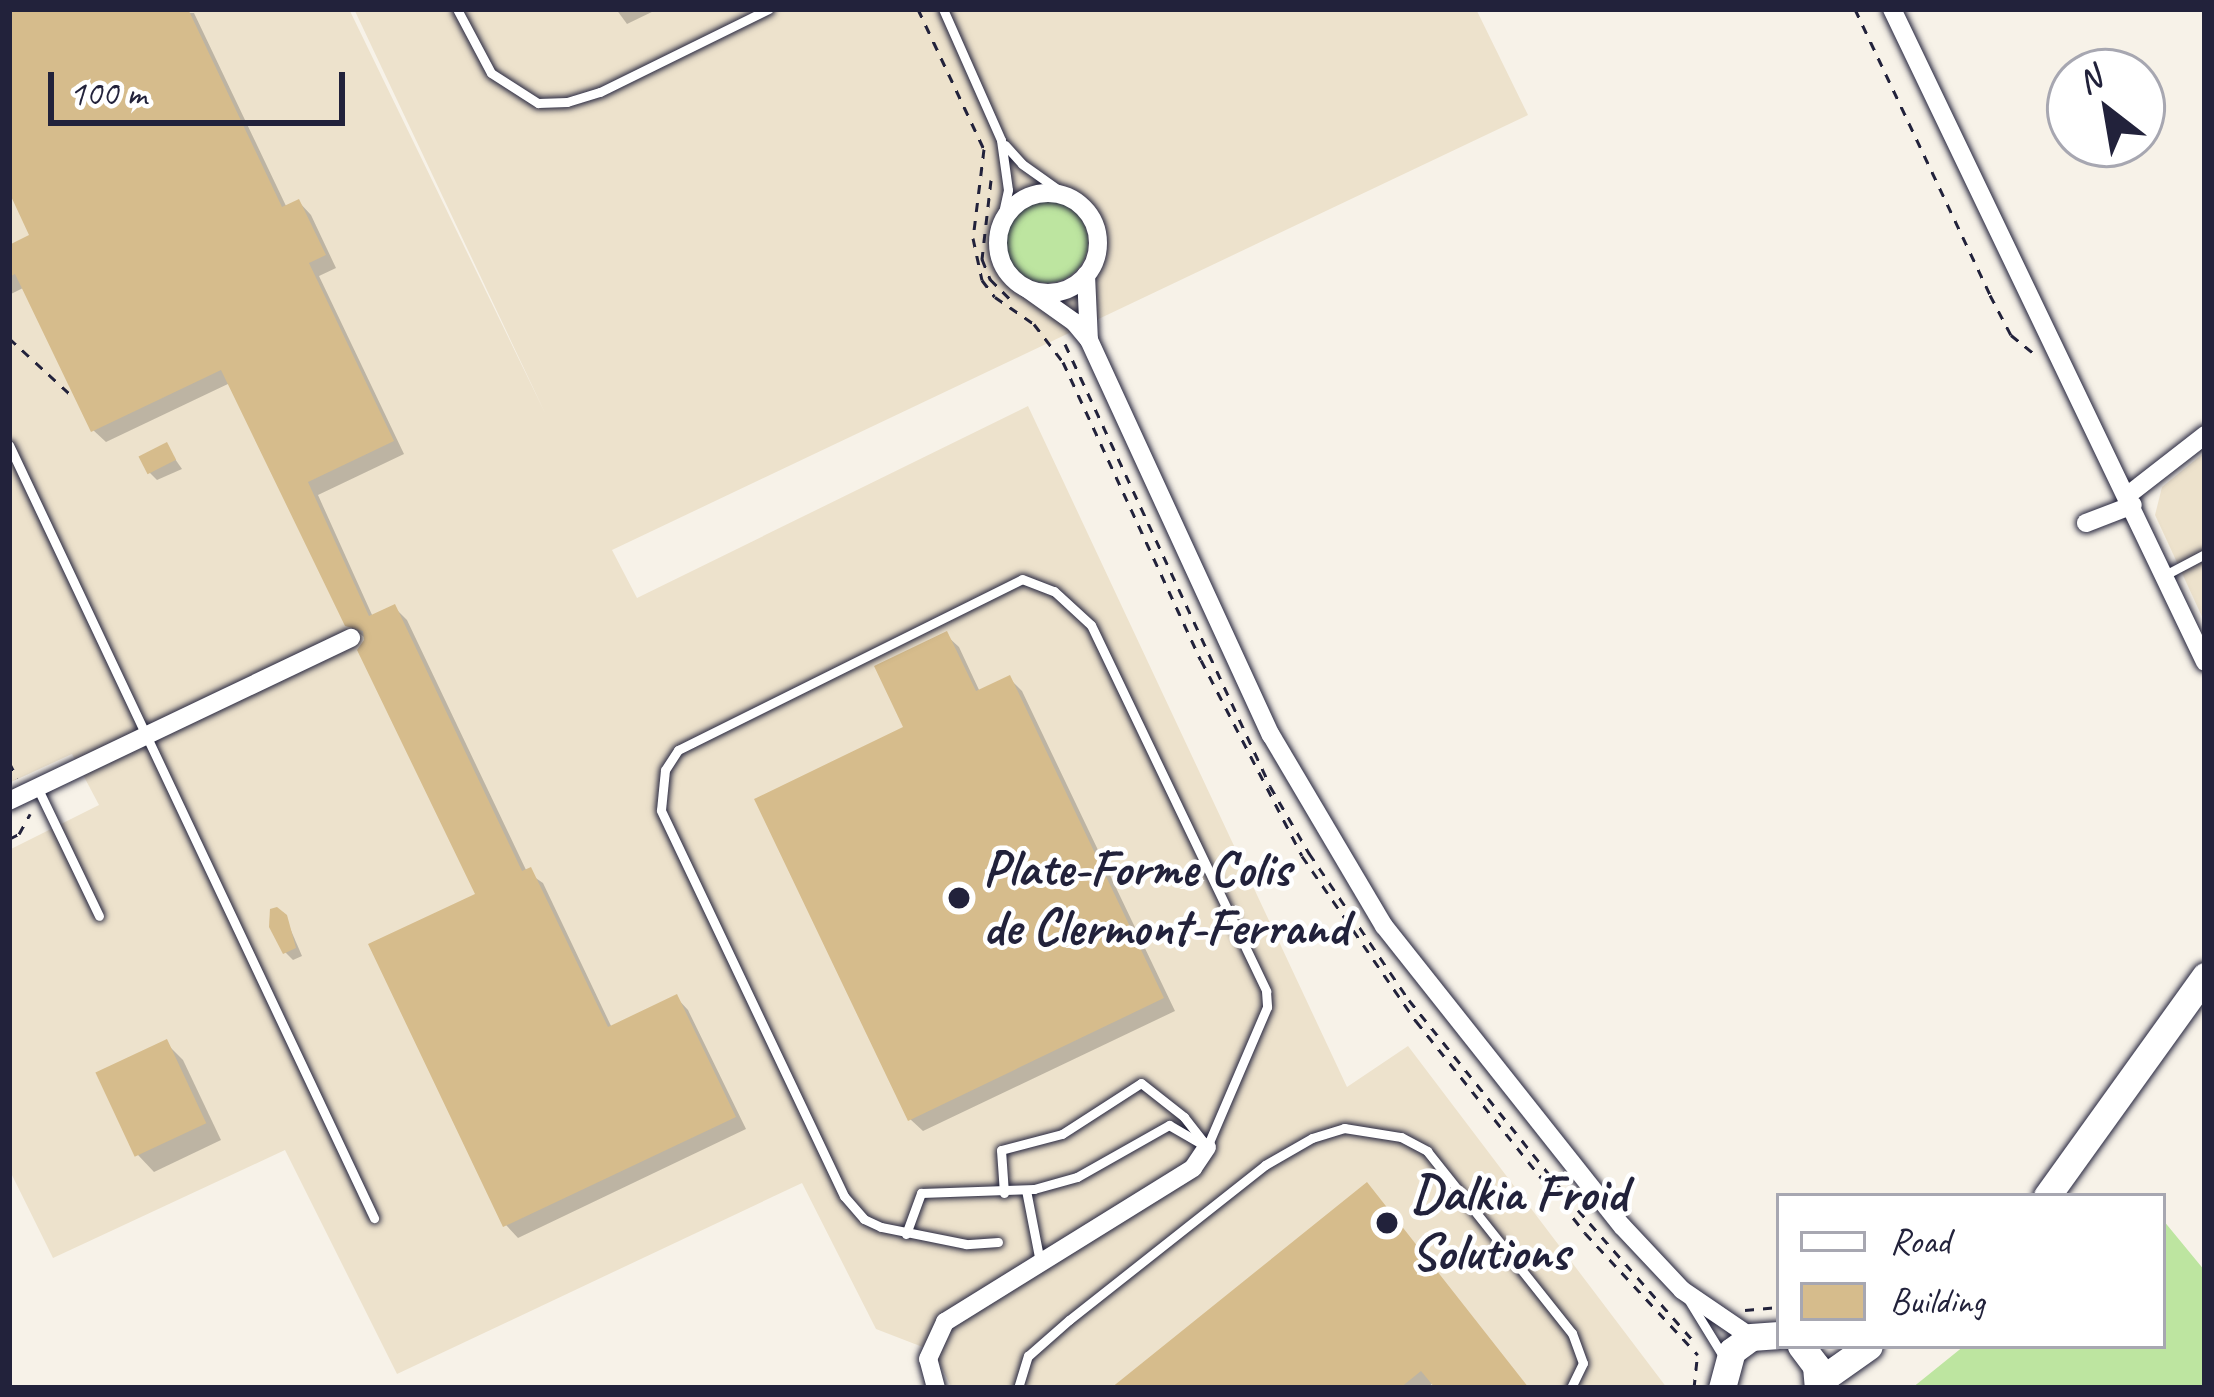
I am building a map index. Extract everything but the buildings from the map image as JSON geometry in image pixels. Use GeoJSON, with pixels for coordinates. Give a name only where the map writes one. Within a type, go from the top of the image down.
{"type":"FeatureCollection","features":[{"type":"Feature","properties":{"kind":"main road"},"geometry":{"type":"LineString","coordinates":[[2049,1193],[2205,976]]}},
{"type":"Feature","properties":{"kind":"main road"},"geometry":{"type":"LineString","coordinates":[[2171,1023],[2205,1000]]}},
{"type":"Feature","properties":{"kind":"main road"},"geometry":{"type":"LineString","coordinates":[[1724,1375],[1765,1336]]}},
{"type":"Feature","properties":{"kind":"main road"},"geometry":{"type":"LineString","coordinates":[[1804,1349],[1816,1366],[1818,1385]]}},
{"type":"Feature","properties":{"kind":"main road"},"geometry":{"type":"LineString","coordinates":[[1818,1385],[1865,1349]]}},
{"type":"Feature","properties":{"kind":"street"},"geometry":{"type":"LineString","coordinates":[[1892,9],[2205,662]]}},
{"type":"Feature","properties":{"kind":"street"},"geometry":{"type":"LineString","coordinates":[[1026,288],[1058,292],[1085,275],[1094,261],[1096,231],[1070,198],[1055,194],[1027,198],[1014,206],[999,231],[1002,265],[1026,288],[1074,322],[1089,340],[1271,734],[1333,846],[1384,926],[1496,1070],[1682,1290],[1765,1336]]}},
{"type":"Feature","properties":{"kind":"street"},"geometry":{"type":"LineString","coordinates":[[1085,275],[1089,340]]}},
{"type":"Feature","properties":{"kind":"street"},"geometry":{"type":"LineString","coordinates":[[2086,523],[2130,500],[2205,435]]}},
{"type":"Feature","properties":{"kind":"street"},"geometry":{"type":"LineString","coordinates":[[23,794],[351,638]]}},
{"type":"Feature","properties":{"kind":"street"},"geometry":{"type":"LineString","coordinates":[[936,1388],[928,1359],[945,1322],[1193,1168],[1208,1147]]}},
{"type":"Feature","properties":{"kind":"lane"},"geometry":{"type":"LineString","coordinates":[[457,9],[491,73],[538,103],[567,102],[601,92],[769,9]]}},
{"type":"Feature","properties":{"kind":"lane"},"geometry":{"type":"LineString","coordinates":[[944,9],[1001,140],[1008,190],[999,231]]}},
{"type":"Feature","properties":{"kind":"lane"},"geometry":{"type":"LineString","coordinates":[[1001,140],[1022,164],[1070,198]]}},
{"type":"Feature","properties":{"kind":"lane"},"geometry":{"type":"LineString","coordinates":[[9,445],[374,1218]]}},
{"type":"Feature","properties":{"kind":"lane"},"geometry":{"type":"LineString","coordinates":[[2165,575],[2205,554]]}},
{"type":"Feature","properties":{"kind":"lane"},"geometry":{"type":"LineString","coordinates":[[998,1242],[966,1244],[906,1234],[864,1220],[844,1196],[662,810],[665,770],[678,750],[708,731],[1022,579],[1054,591],[1091,625],[1266,991],[1267,1007],[1208,1147]]}},
{"type":"Feature","properties":{"kind":"lane"},"geometry":{"type":"LineString","coordinates":[[23,794],[99,916]]}},
{"type":"Feature","properties":{"kind":"lane"},"geometry":{"type":"LineString","coordinates":[[1004,1192],[1000,1150],[1062,1134],[1142,1084],[1184,1117],[1208,1147]]}},
{"type":"Feature","properties":{"kind":"lane"},"geometry":{"type":"LineString","coordinates":[[906,1234],[921,1192],[1026,1190],[1077,1177],[1169,1125],[1208,1147]]}},
{"type":"Feature","properties":{"kind":"lane"},"geometry":{"type":"LineString","coordinates":[[1018,1388],[1028,1356],[1105,1292],[1265,1165],[1312,1138],[1344,1128],[1401,1137],[1426,1151],[1572,1333],[1583,1363],[1571,1388]]}},
{"type":"Feature","properties":{"kind":"lane"},"geometry":{"type":"LineString","coordinates":[[1026,1190],[1040,1262]]}},
{"type":"Feature","properties":{"kind":"lane"},"geometry":{"type":"LineString","coordinates":[[1682,1290],[1724,1375]]}},
{"type":"Feature","properties":{"kind":"path"},"geometry":{"type":"LineString","coordinates":[[1855,9],[2011,335],[2030,352],[2063,366]]}},
{"type":"Feature","properties":{"kind":"path"},"geometry":{"type":"LineString","coordinates":[[9,338],[71,395]]}},
{"type":"Feature","properties":{"kind":"path"},"geometry":{"type":"LineString","coordinates":[[9,839],[29,820],[23,794]]}},
{"type":"Feature","properties":{"kind":"shaded area"},"geometry":{"type":"Polygon","coordinates":[[[9,9],[349,9],[546,415],[354,9],[1476,9],[1528,115],[612,550],[637,598],[1028,406],[1347,1087],[1408,1046],[1667,1388],[952,1388],[933,1351],[876,1329],[802,1183],[397,1374],[285,1150],[53,1258],[9,1169],[9,850],[99,805],[72,754],[9,783],[9,9]]]}},
{"type":"Feature","properties":{"kind":"shaded area"},"geometry":{"type":"Polygon","coordinates":[[[2205,452],[2205,623],[2155,515],[2162,487],[2205,452]]]}},
{"type":"Feature","properties":{"kind":"green space"},"geometry":{"type":"Polygon","coordinates":[[[1047,201],[1076,213],[1088,242],[1076,271],[1047,283],[1018,271],[1006,242],[1018,213],[1047,201]]]}},
{"type":"Feature","properties":{"kind":"green space"},"geometry":{"type":"Polygon","coordinates":[[[2166,1224],[2205,1271],[2205,1388],[1912,1388],[1960,1349],[2166,1349],[2166,1224]]]}},
{"type":"Feature","properties":{"kind":"place","name":"Plate-Forme Colis de Clermont-Ferrand"},"geometry":{"type":"Point","coordinates":[959,898]}},
{"type":"Feature","properties":{"kind":"place","name":"Dalkia Froid Solutions"},"geometry":{"type":"Point","coordinates":[1387,1223]}}]}
